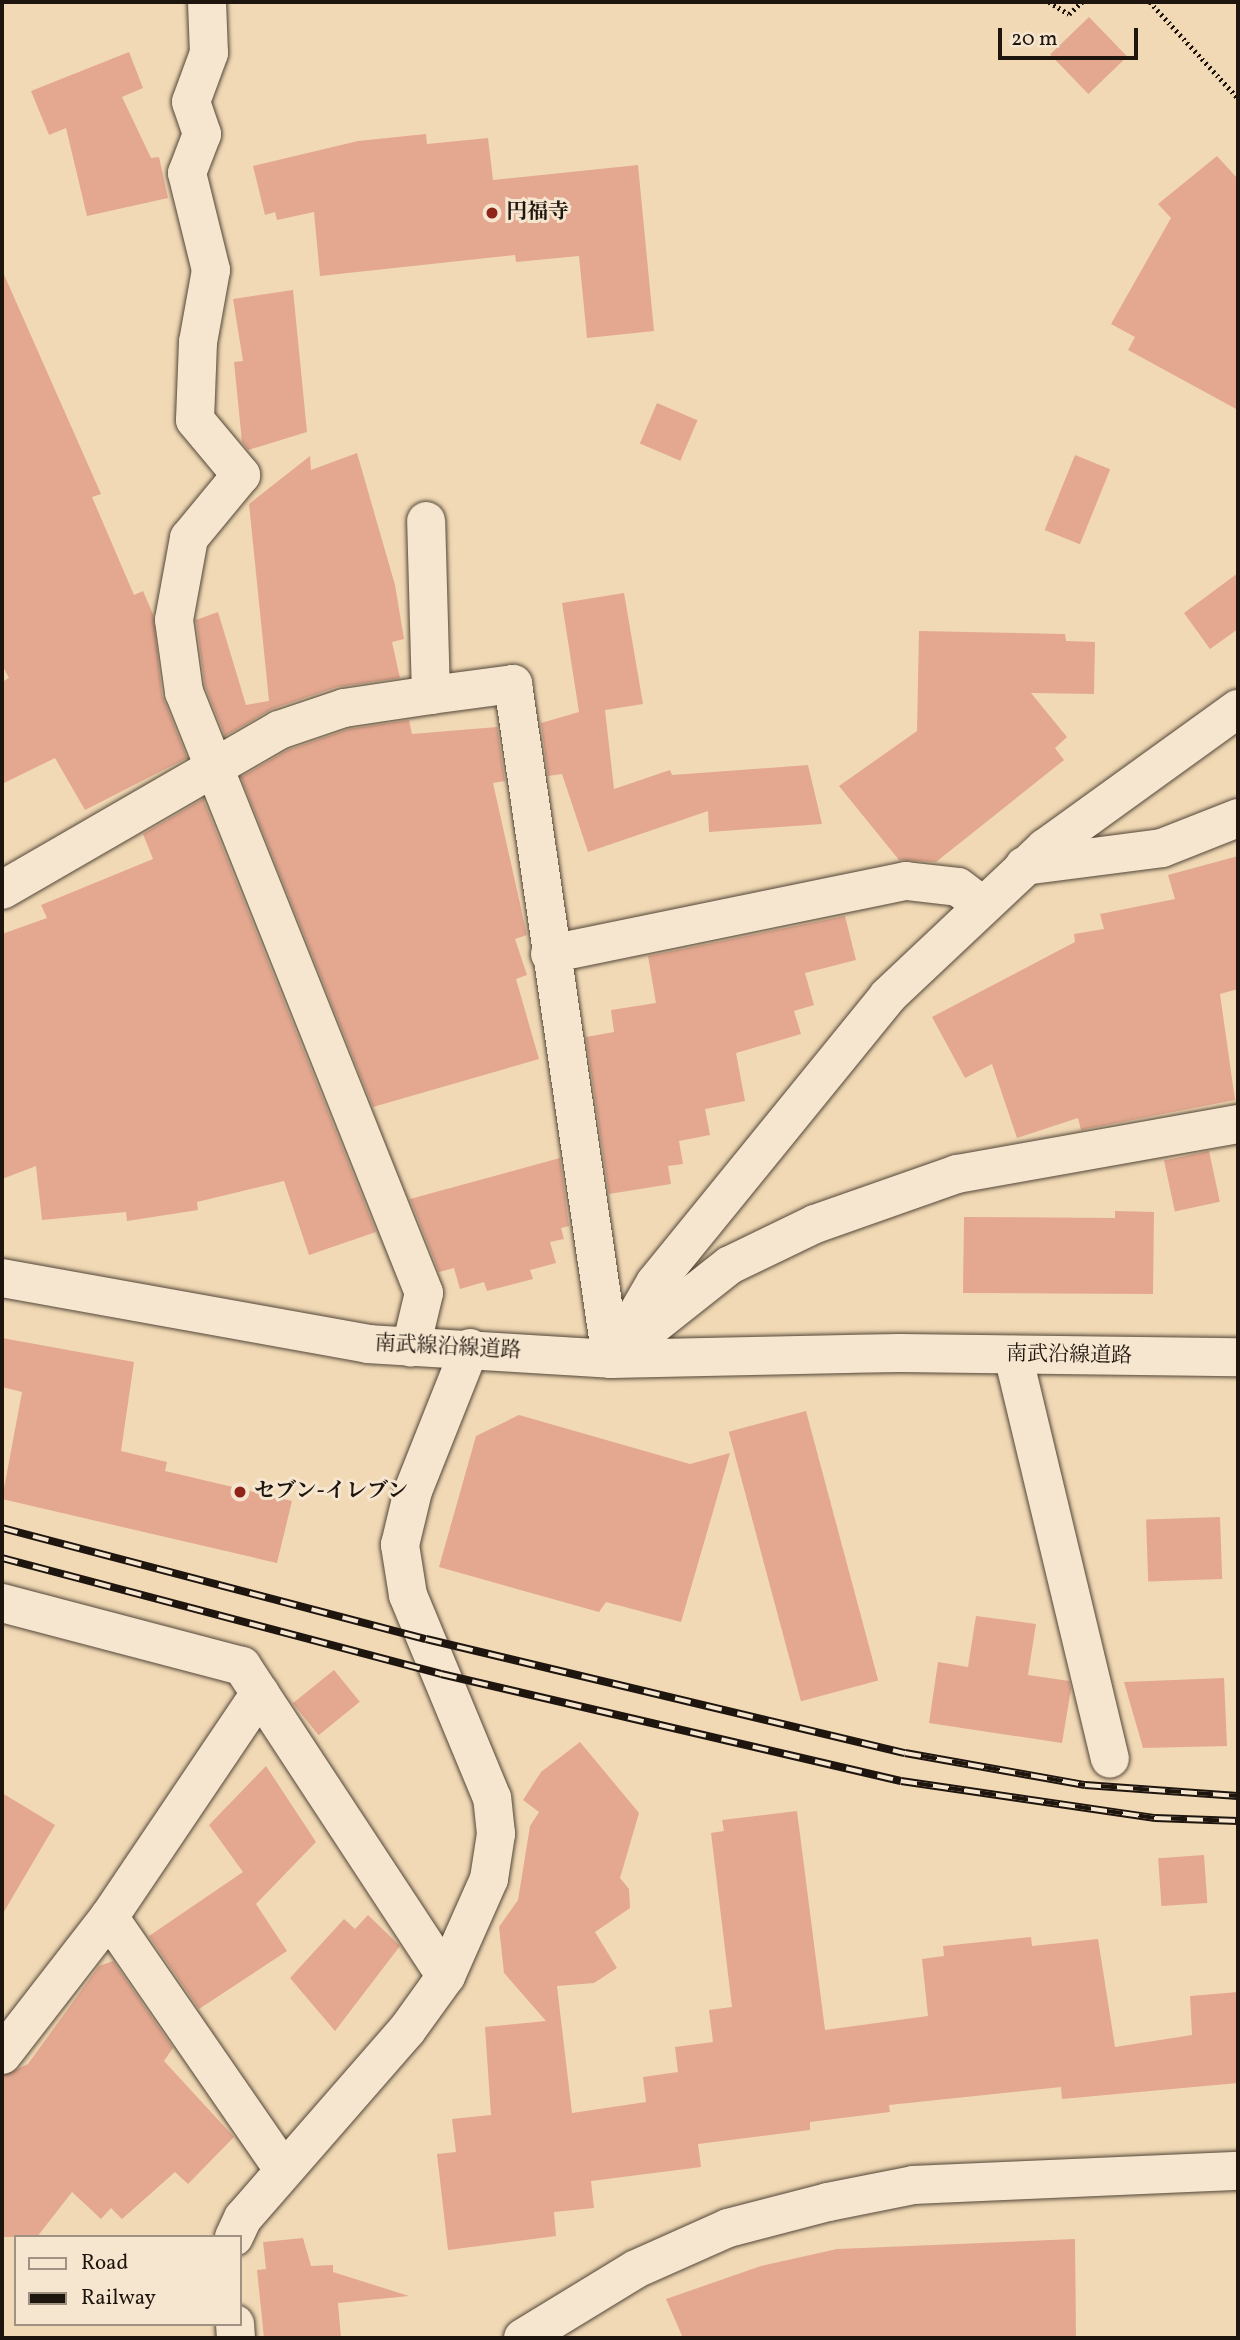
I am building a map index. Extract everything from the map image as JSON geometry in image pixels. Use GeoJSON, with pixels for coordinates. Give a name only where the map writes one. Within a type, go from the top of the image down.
{"type":"FeatureCollection","features":[{"type":"Feature","properties":{"kind":"street"},"geometry":{"type":"LineString","coordinates":[[207,2],[209,54],[191,102],[202,134],[187,173],[211,270],[198,342],[195,420],[241,475],[189,538],[174,620],[184,692],[211,766],[424,1293],[411,1347]]}},
{"type":"Feature","properties":{"kind":"street"},"geometry":{"type":"LineString","coordinates":[[426,521],[431,695]]}},
{"type":"Feature","properties":{"kind":"street"},"geometry":{"type":"LineString","coordinates":[[2,890],[211,766],[279,730],[344,708],[513,684],[550,954],[611,1359]]}},
{"type":"Feature","properties":{"kind":"street"},"geometry":{"type":"LineString","coordinates":[[611,1359],[655,1283],[888,996],[979,903],[1022,867],[1238,709]]}},
{"type":"Feature","properties":{"kind":"street"},"geometry":{"type":"LineString","coordinates":[[1022,867],[1163,848],[1238,818]]}},
{"type":"Feature","properties":{"kind":"street"},"geometry":{"type":"LineString","coordinates":[[550,954],[906,881],[958,887],[979,903]]}},
{"type":"Feature","properties":{"kind":"street"},"geometry":{"type":"LineString","coordinates":[[611,1359],[730,1265],[815,1224],[957,1174],[1238,1124]]}},
{"type":"Feature","properties":{"kind":"street","name":"南武線沿線道路"},"geometry":{"type":"LineString","coordinates":[[2,1278],[411,1347],[470,1348],[611,1359],[900,1353]]}},
{"type":"Feature","properties":{"kind":"street"},"geometry":{"type":"LineString","coordinates":[[236,2235],[284,2171],[408,2030],[446,1976],[489,1879],[496,1834],[492,1798],[408,1595],[400,1545],[413,1491],[470,1348]]}},
{"type":"Feature","properties":{"kind":"street","name":"南武沿線道路"},"geometry":{"type":"LineString","coordinates":[[900,1353],[1238,1357]]}},
{"type":"Feature","properties":{"kind":"street"},"geometry":{"type":"LineString","coordinates":[[1013,1355],[1110,1759]]}},
{"type":"Feature","properties":{"kind":"street"},"geometry":{"type":"LineString","coordinates":[[2,1603],[242,1665],[446,1976]]}},
{"type":"Feature","properties":{"kind":"street"},"geometry":{"type":"LineString","coordinates":[[2,2055],[109,1917],[260,1693]]}},
{"type":"Feature","properties":{"kind":"street"},"geometry":{"type":"LineString","coordinates":[[109,1917],[284,2171]]}},
{"type":"Feature","properties":{"kind":"street"},"geometry":{"type":"LineString","coordinates":[[523,2338],[636,2269],[728,2228],[828,2202],[914,2185],[1238,2171]]}},
{"type":"Feature","properties":{"kind":"path"},"geometry":{"type":"LineString","coordinates":[[1049,2],[1069,14],[1082,2]]}},
{"type":"Feature","properties":{"kind":"path"},"geometry":{"type":"LineString","coordinates":[[1150,2],[1238,98]]}},
{"type":"Feature","properties":{"kind":"building"},"geometry":{"type":"Polygon","coordinates":[[[1089,17],[1127,57],[1088,94],[1050,55],[1089,17]]]}},
{"type":"Feature","properties":{"kind":"building"},"geometry":{"type":"Polygon","coordinates":[[[129,52],[143,88],[122,97],[151,158],[159,157],[168,198],[87,216],[66,128],[49,135],[31,91],[129,52]]]}},
{"type":"Feature","properties":{"kind":"building","name":"円福寺"},"geometry":{"type":"Polygon","coordinates":[[[426,134],[427,144],[488,138],[493,180],[638,165],[654,331],[587,338],[579,256],[516,262],[515,255],[320,276],[314,212],[277,220],[275,212],[265,215],[253,166],[358,141],[426,134]]]}},
{"type":"Feature","properties":{"kind":"building"},"geometry":{"type":"Polygon","coordinates":[[[1217,156],[1238,179],[1238,410],[1128,350],[1135,337],[1111,324],[1171,218],[1158,204],[1217,156]]]}},
{"type":"Feature","properties":{"kind":"building"},"geometry":{"type":"Polygon","coordinates":[[[2,270],[101,494],[92,497],[134,595],[143,591],[153,614],[162,695],[187,758],[85,810],[55,758],[2,784],[2,682],[9,678],[2,665],[2,270]]]}},
{"type":"Feature","properties":{"kind":"building"},"geometry":{"type":"Polygon","coordinates":[[[293,290],[307,432],[248,450],[242,442],[234,362],[243,361],[233,299],[293,290]]]}},
{"type":"Feature","properties":{"kind":"building"},"geometry":{"type":"Polygon","coordinates":[[[657,403],[698,420],[680,461],[640,444],[657,403]]]}},
{"type":"Feature","properties":{"kind":"building"},"geometry":{"type":"Polygon","coordinates":[[[357,453],[395,585],[404,639],[392,642],[400,678],[337,687],[272,709],[225,736],[205,686],[196,620],[218,612],[246,705],[269,701],[249,504],[310,456],[311,470],[357,453]]]}},
{"type":"Feature","properties":{"kind":"building"},"geometry":{"type":"Polygon","coordinates":[[[1075,455],[1110,469],[1080,544],[1045,530],[1075,455]]]}},
{"type":"Feature","properties":{"kind":"building"},"geometry":{"type":"Polygon","coordinates":[[[1238,573],[1238,629],[1210,649],[1184,613],[1238,573]]]}},
{"type":"Feature","properties":{"kind":"building"},"geometry":{"type":"Polygon","coordinates":[[[624,593],[643,704],[605,710],[614,789],[670,770],[672,775],[808,765],[822,824],[709,832],[708,811],[588,852],[562,774],[548,776],[541,723],[579,712],[562,603],[624,593]]]}},
{"type":"Feature","properties":{"kind":"building"},"geometry":{"type":"Polygon","coordinates":[[[919,631],[1065,634],[1066,641],[1095,642],[1094,694],[1031,693],[1067,737],[1055,748],[1064,760],[936,862],[899,860],[839,786],[917,731],[919,631]]]}},
{"type":"Feature","properties":{"kind":"building"},"geometry":{"type":"Polygon","coordinates":[[[409,720],[412,734],[497,727],[505,781],[493,783],[527,935],[515,939],[527,975],[516,979],[539,1059],[373,1107],[241,777],[288,750],[349,729],[409,720]]]}},
{"type":"Feature","properties":{"kind":"building"},"geometry":{"type":"Polygon","coordinates":[[[203,799],[376,1232],[309,1255],[284,1181],[197,1202],[198,1210],[127,1221],[126,1212],[42,1220],[36,1166],[2,1179],[2,934],[47,918],[41,905],[153,859],[143,834],[203,799]]]}},
{"type":"Feature","properties":{"kind":"building"},"geometry":{"type":"Polygon","coordinates":[[[1238,856],[1238,989],[1220,994],[1235,1100],[1081,1130],[1078,1118],[1017,1138],[992,1064],[965,1078],[932,1017],[1075,942],[1074,934],[1104,929],[1100,914],[1175,899],[1168,875],[1238,856]]]}},
{"type":"Feature","properties":{"kind":"building"},"geometry":{"type":"Polygon","coordinates":[[[845,916],[856,960],[805,973],[814,1005],[794,1011],[801,1034],[736,1053],[745,1101],[705,1109],[710,1135],[679,1141],[683,1164],[668,1166],[671,1184],[609,1194],[586,1037],[614,1032],[611,1010],[656,1003],[648,956],[845,916]]]}},
{"type":"Feature","properties":{"kind":"building"},"geometry":{"type":"Polygon","coordinates":[[[1209,1151],[1220,1202],[1175,1211],[1164,1161],[1209,1151]]]}},
{"type":"Feature","properties":{"kind":"building"},"geometry":{"type":"Polygon","coordinates":[[[560,1158],[569,1226],[561,1228],[564,1239],[550,1242],[556,1263],[530,1270],[533,1279],[487,1291],[484,1282],[460,1289],[454,1268],[439,1272],[410,1199],[560,1158]]]}},
{"type":"Feature","properties":{"kind":"building"},"geometry":{"type":"Polygon","coordinates":[[[1115,1211],[1154,1212],[1153,1294],[963,1293],[964,1217],[1115,1218],[1115,1211]]]}},
{"type":"Feature","properties":{"kind":"building"},"geometry":{"type":"Polygon","coordinates":[[[2,1338],[134,1362],[121,1451],[167,1462],[165,1471],[292,1501],[277,1563],[2,1499],[22,1392],[2,1387],[2,1338]]]}},
{"type":"Feature","properties":{"kind":"building"},"geometry":{"type":"Polygon","coordinates":[[[806,1411],[878,1680],[801,1701],[729,1432],[806,1411]]]}},
{"type":"Feature","properties":{"kind":"building"},"geometry":{"type":"Polygon","coordinates":[[[519,1415],[690,1464],[730,1453],[681,1622],[606,1602],[599,1612],[439,1567],[476,1436],[519,1415]]]}},
{"type":"Feature","properties":{"kind":"building"},"geometry":{"type":"Polygon","coordinates":[[[1220,1517],[1222,1579],[1148,1582],[1146,1520],[1220,1517]]]}},
{"type":"Feature","properties":{"kind":"building"},"geometry":{"type":"Polygon","coordinates":[[[976,1616],[1036,1624],[1028,1675],[1069,1681],[1071,1689],[1062,1743],[929,1723],[938,1662],[968,1667],[976,1616]]]}},
{"type":"Feature","properties":{"kind":"building"},"geometry":{"type":"Polygon","coordinates":[[[334,1670],[360,1702],[319,1735],[293,1703],[334,1670]]]}},
{"type":"Feature","properties":{"kind":"building"},"geometry":{"type":"Polygon","coordinates":[[[1224,1678],[1227,1746],[1143,1748],[1124,1682],[1224,1678]]]}},
{"type":"Feature","properties":{"kind":"building"},"geometry":{"type":"Polygon","coordinates":[[[580,1742],[639,1813],[620,1878],[629,1889],[630,1908],[595,1932],[617,1968],[594,1983],[557,1986],[572,2113],[646,2102],[643,2077],[678,2072],[675,2047],[713,2042],[709,2010],[732,2007],[711,1833],[724,1831],[722,1820],[797,1811],[825,2030],[928,2016],[922,1959],[944,1956],[943,1946],[1031,1937],[1032,1946],[1098,1939],[1115,2047],[1192,2035],[1190,1996],[1238,1992],[1238,2083],[1062,2099],[1061,2087],[889,2105],[890,2112],[810,2122],[810,2130],[698,2144],[701,2167],[591,2181],[594,2208],[554,2212],[556,2236],[448,2250],[437,2154],[456,2152],[452,2119],[491,2115],[485,2027],[546,2021],[504,1973],[499,1927],[518,1900],[530,1826],[539,1812],[523,1800],[541,1772],[580,1742]]]}},
{"type":"Feature","properties":{"kind":"building"},"geometry":{"type":"Polygon","coordinates":[[[266,1766],[316,1842],[256,1904],[287,1951],[199,2009],[149,1936],[243,1872],[209,1825],[266,1766]]]}},
{"type":"Feature","properties":{"kind":"building"},"geometry":{"type":"Polygon","coordinates":[[[2,1793],[55,1825],[2,1915],[2,1793]]]}},
{"type":"Feature","properties":{"kind":"building"},"geometry":{"type":"Polygon","coordinates":[[[1204,1855],[1207,1903],[1161,1906],[1158,1858],[1204,1855]]]}},
{"type":"Feature","properties":{"kind":"building"},"geometry":{"type":"Polygon","coordinates":[[[368,1915],[400,1946],[335,2031],[290,1978],[344,1919],[355,1929],[368,1915]]]}},
{"type":"Feature","properties":{"kind":"building"},"geometry":{"type":"Polygon","coordinates":[[[113,1961],[173,2048],[164,2061],[234,2137],[188,2184],[175,2172],[122,2219],[111,2208],[101,2219],[72,2192],[39,2235],[2,2237],[2,2076],[28,2064],[99,1966],[113,1961]]]}},
{"type":"Feature","properties":{"kind":"building"},"geometry":{"type":"Polygon","coordinates":[[[303,2238],[311,2266],[333,2265],[333,2272],[409,2296],[338,2303],[341,2338],[264,2338],[257,2270],[266,2269],[263,2242],[303,2238]]]}},
{"type":"Feature","properties":{"kind":"building"},"geometry":{"type":"Polygon","coordinates":[[[1075,2239],[1076,2338],[683,2338],[666,2299],[761,2266],[837,2249],[1075,2239]]]}},
{"type":"Feature","properties":{"kind":"railway"},"geometry":{"type":"LineString","coordinates":[[2,1528],[426,1639],[905,1753],[1085,1785],[1238,1796]]}},
{"type":"Feature","properties":{"kind":"railway"},"geometry":{"type":"LineString","coordinates":[[2,1558],[441,1674],[901,1781],[1155,1818],[1238,1821]]}},
{"type":"Feature","properties":{"kind":"place","name":"円福寺"},"geometry":{"type":"Point","coordinates":[492,213]}},
{"type":"Feature","properties":{"kind":"place","name":"セブン-イレブン"},"geometry":{"type":"Point","coordinates":[240,1492]}}]}
